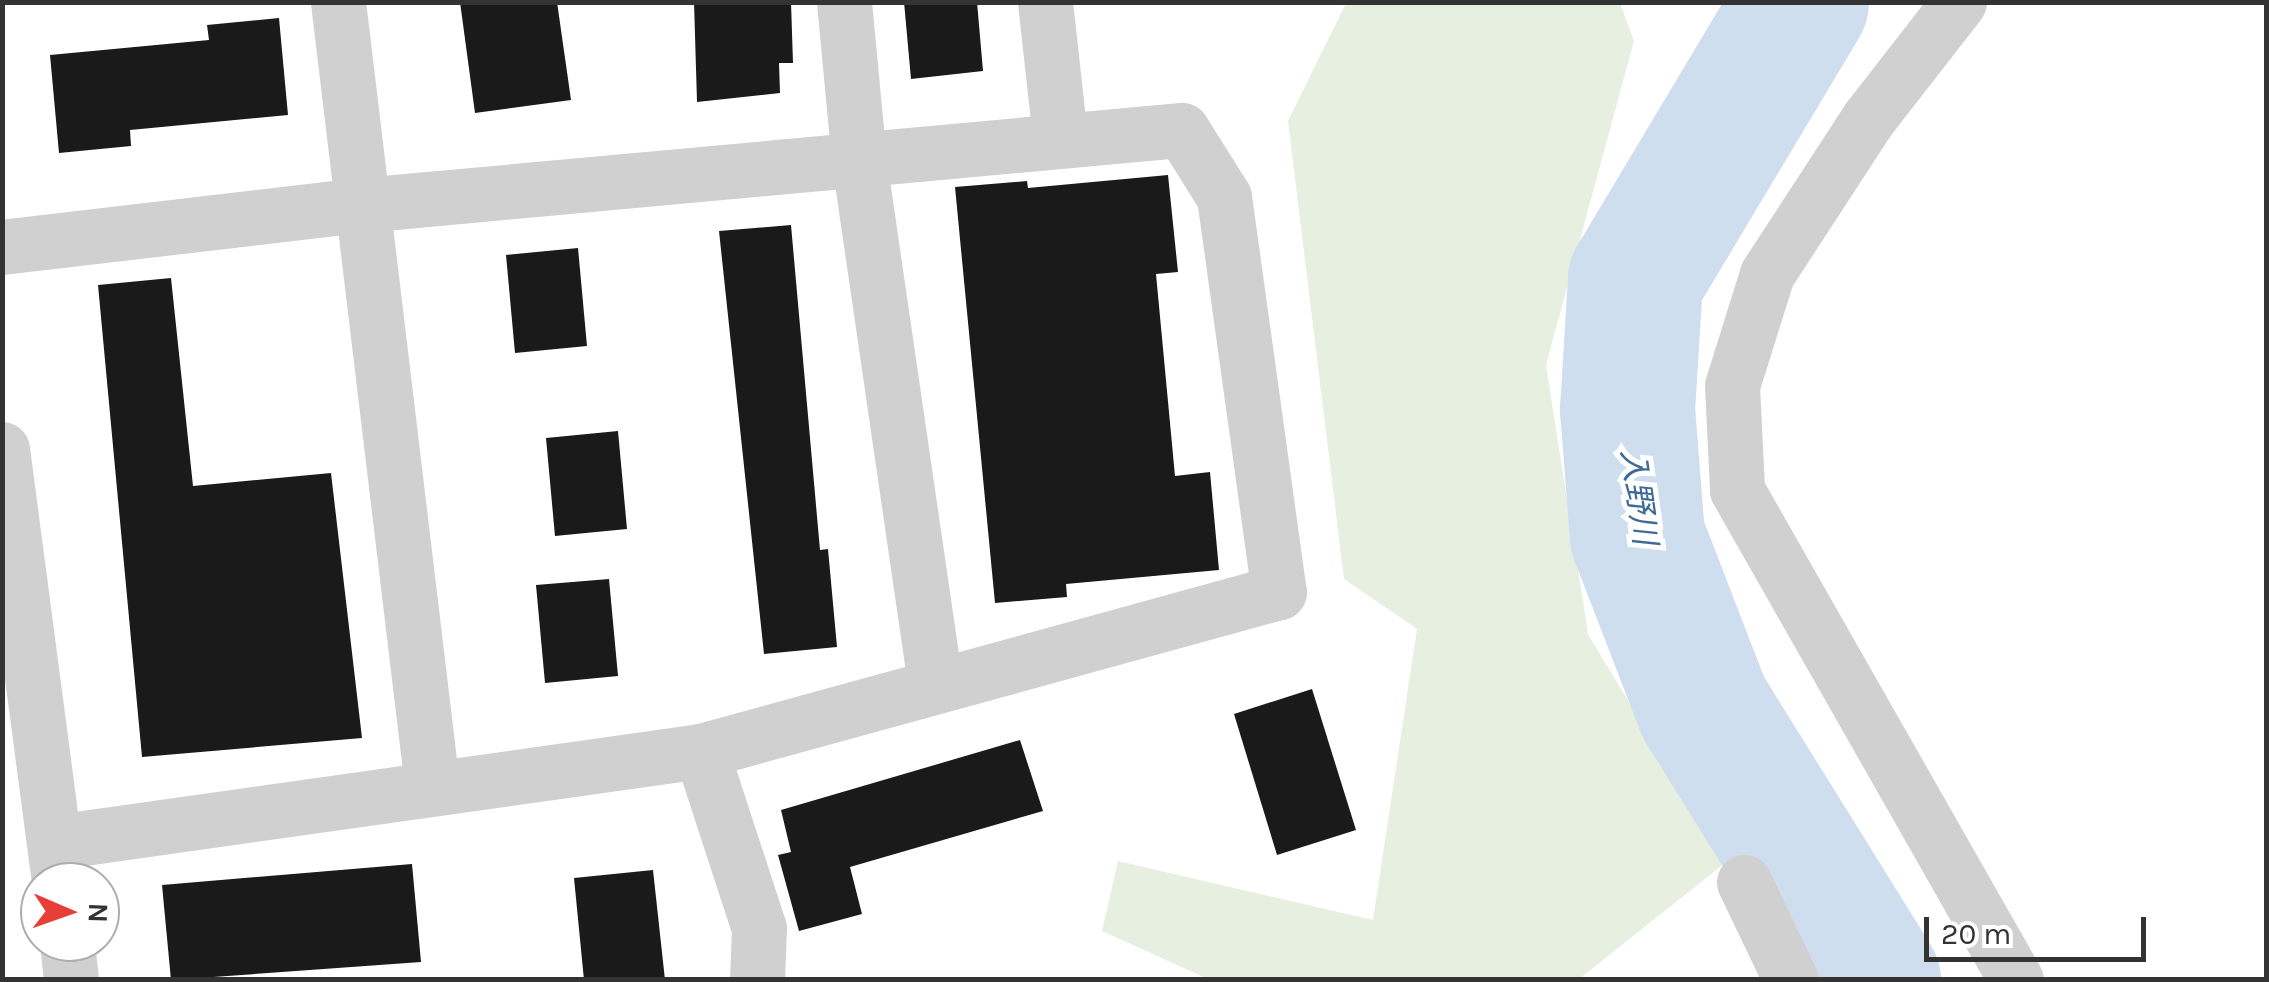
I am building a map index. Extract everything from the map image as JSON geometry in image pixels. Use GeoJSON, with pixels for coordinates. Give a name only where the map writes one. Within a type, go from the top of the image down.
{"type":"FeatureCollection","features":[{"type":"Feature","properties":{"kind":"street"},"geometry":{"type":"LineString","coordinates":[[338,2],[432,786]]}},
{"type":"Feature","properties":{"kind":"street"},"geometry":{"type":"LineString","coordinates":[[844,2],[859,161],[935,683]]}},
{"type":"Feature","properties":{"kind":"street"},"geometry":{"type":"LineString","coordinates":[[1045,2],[1060,138]]}},
{"type":"Feature","properties":{"kind":"street"},"geometry":{"type":"LineString","coordinates":[[1959,2],[1868,118],[1767,274],[1732,386],[1737,490],[2016,980]]}},
{"type":"Feature","properties":{"kind":"street"},"geometry":{"type":"LineString","coordinates":[[2,248],[362,204],[1182,130],[1224,197],[1279,592],[935,683],[701,751],[432,786],[57,862],[2,449]]}},
{"type":"Feature","properties":{"kind":"street"},"geometry":{"type":"LineString","coordinates":[[701,751],[759,928],[757,980]]}},
{"type":"Feature","properties":{"kind":"street"},"geometry":{"type":"LineString","coordinates":[[1744,882],[1791,980]]}},
{"type":"Feature","properties":{"kind":"shaded area"},"geometry":{"type":"Polygon","coordinates":[[[1346,3],[1620,3],[1634,41],[1546,365],[1588,634],[1725,863],[1579,979],[1208,979],[1102,931],[1118,861],[1373,920],[1417,629],[1344,579],[1288,121],[1346,3]]]}},
{"type":"Feature","properties":{"kind":"building"},"geometry":{"type":"Polygon","coordinates":[[[460,2],[557,2],[571,100],[475,113],[460,2]]]}},
{"type":"Feature","properties":{"kind":"building"},"geometry":{"type":"Polygon","coordinates":[[[694,2],[791,2],[793,63],[779,63],[780,93],[697,102],[694,2]]]}},
{"type":"Feature","properties":{"kind":"building"},"geometry":{"type":"Polygon","coordinates":[[[904,2],[977,2],[983,71],[911,79],[904,2]]]}},
{"type":"Feature","properties":{"kind":"building"},"geometry":{"type":"Polygon","coordinates":[[[279,18],[288,115],[130,130],[131,146],[59,153],[50,55],[209,40],[207,25],[279,18]]]}},
{"type":"Feature","properties":{"kind":"building"},"geometry":{"type":"Polygon","coordinates":[[[1168,175],[1178,272],[1156,274],[1175,476],[1210,472],[1219,570],[1066,584],[1067,597],[995,603],[955,187],[1027,181],[1028,188],[1168,175]]]}},
{"type":"Feature","properties":{"kind":"building"},"geometry":{"type":"Polygon","coordinates":[[[791,225],[820,550],[828,549],[837,647],[764,654],[719,231],[791,225]]]}},
{"type":"Feature","properties":{"kind":"building"},"geometry":{"type":"Polygon","coordinates":[[[578,248],[587,346],[515,353],[506,255],[578,248]]]}},
{"type":"Feature","properties":{"kind":"building"},"geometry":{"type":"Polygon","coordinates":[[[171,278],[193,486],[331,473],[362,738],[142,757],[98,285],[171,278]]]}},
{"type":"Feature","properties":{"kind":"building"},"geometry":{"type":"Polygon","coordinates":[[[618,431],[627,529],[555,536],[546,438],[618,431]]]}},
{"type":"Feature","properties":{"kind":"building"},"geometry":{"type":"Polygon","coordinates":[[[609,579],[618,676],[545,683],[536,585],[609,579]]]}},
{"type":"Feature","properties":{"kind":"building"},"geometry":{"type":"Polygon","coordinates":[[[1312,689],[1356,830],[1277,855],[1234,714],[1312,689]]]}},
{"type":"Feature","properties":{"kind":"building"},"geometry":{"type":"Polygon","coordinates":[[[1020,740],[1043,811],[850,867],[862,914],[799,931],[778,855],[791,852],[781,810],[1020,740]]]}},
{"type":"Feature","properties":{"kind":"building"},"geometry":{"type":"Polygon","coordinates":[[[412,864],[421,962],[171,980],[162,885],[412,864]]]}},
{"type":"Feature","properties":{"kind":"building"},"geometry":{"type":"Polygon","coordinates":[[[653,870],[665,980],[584,980],[574,878],[653,870]]]}},
{"type":"Feature","properties":{"kind":"waterway","name":"入野川"},"geometry":{"type":"LineString","coordinates":[[1801,2],[1635,279],[1627,409],[1637,536],[1703,707],[1873,980]]}}]}
